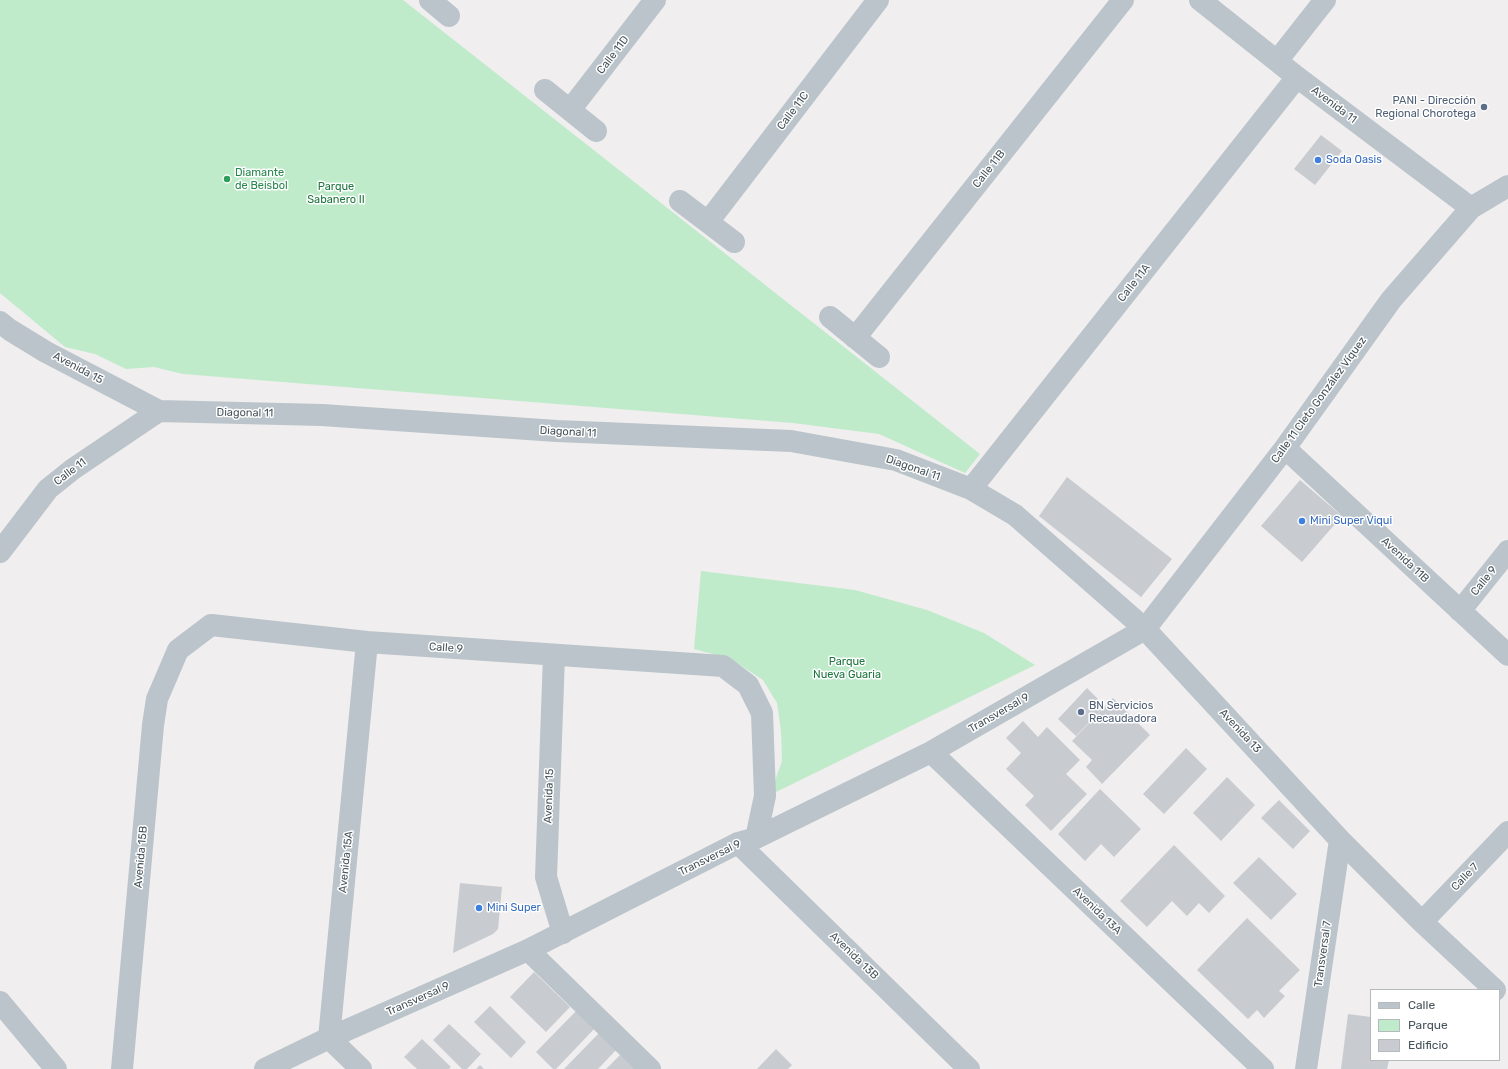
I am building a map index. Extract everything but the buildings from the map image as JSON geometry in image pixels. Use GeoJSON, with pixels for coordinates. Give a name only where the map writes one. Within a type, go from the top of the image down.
{"type":"FeatureCollection","features":[{"type":"Feature","properties":{"kind":"street"},"geometry":{"type":"LineString","coordinates":[[430,0],[449,16]]}},
{"type":"Feature","properties":{"kind":"street","name":"Calle 11D"},"geometry":{"type":"LineString","coordinates":[[570,110],[655,0]]}},
{"type":"Feature","properties":{"kind":"street","name":"Calle 11C"},"geometry":{"type":"LineString","coordinates":[[708,222],[878,0]]}},
{"type":"Feature","properties":{"kind":"street","name":"Calle 11B"},"geometry":{"type":"LineString","coordinates":[[855,338],[1123,0]]}},
{"type":"Feature","properties":{"kind":"street","name":"Avenida 11"},"geometry":{"type":"LineString","coordinates":[[1200,0],[1297,77],[1471,208]]}},
{"type":"Feature","properties":{"kind":"street"},"geometry":{"type":"LineString","coordinates":[[1277,61],[1325,0]]}},
{"type":"Feature","properties":{"kind":"street","name":"Calle 11A"},"geometry":{"type":"LineString","coordinates":[[971,489],[1297,77]]}},
{"type":"Feature","properties":{"kind":"street"},"geometry":{"type":"LineString","coordinates":[[545,90],[596,131]]}},
{"type":"Feature","properties":{"kind":"street","name":"Calle 11 Cleto González Víquez"},"geometry":{"type":"LineString","coordinates":[[1145,629],[1284,448],[1391,300],[1471,208],[1508,186]]}},
{"type":"Feature","properties":{"kind":"street"},"geometry":{"type":"LineString","coordinates":[[680,201],[734,242]]}},
{"type":"Feature","properties":{"kind":"street"},"geometry":{"type":"LineString","coordinates":[[830,318],[879,357]]}},
{"type":"Feature","properties":{"kind":"street","name":"Avenida 15"},"geometry":{"type":"LineString","coordinates":[[0,322],[10,330],[46,352],[159,411]]}},
{"type":"Feature","properties":{"kind":"street","name":"Diagonal 11"},"geometry":{"type":"LineString","coordinates":[[159,411],[322,415],[557,431],[790,441],[896,460],[971,489]]}},
{"type":"Feature","properties":{"kind":"street","name":"Calle 11"},"geometry":{"type":"LineString","coordinates":[[0,552],[48,489],[73,469],[159,411]]}},
{"type":"Feature","properties":{"kind":"street","name":"Avenida 11B"},"geometry":{"type":"LineString","coordinates":[[1284,448],[1508,655]]}},
{"type":"Feature","properties":{"kind":"street","name":"Avenida 13"},"geometry":{"type":"LineString","coordinates":[[971,489],[1015,515],[1145,629],[1340,840],[1422,922],[1494,989]]}},
{"type":"Feature","properties":{"kind":"street","name":"Calle 9"},"geometry":{"type":"LineString","coordinates":[[1460,611],[1508,551]]}},
{"type":"Feature","properties":{"kind":"street","name":"Calle 9"},"geometry":{"type":"LineString","coordinates":[[178,650],[211,624],[367,642],[554,656],[723,666],[748,685],[762,713],[765,796],[747,841]]}},
{"type":"Feature","properties":{"kind":"street","name":"Transversal 9"},"geometry":{"type":"LineString","coordinates":[[265,1069],[329,1038],[528,950],[747,841],[931,752],[1145,629]]}},
{"type":"Feature","properties":{"kind":"street","name":"Avenida 15A"},"geometry":{"type":"LineString","coordinates":[[329,1038],[367,642]]}},
{"type":"Feature","properties":{"kind":"street","name":"Avenida 15B"},"geometry":{"type":"LineString","coordinates":[[122,1069],[153,725],[157,699],[178,650]]}},
{"type":"Feature","properties":{"kind":"street","name":"Avenida 15"},"geometry":{"type":"LineString","coordinates":[[554,656],[546,877],[563,933]]}},
{"type":"Feature","properties":{"kind":"street","name":"Avenida 13A"},"geometry":{"type":"LineString","coordinates":[[931,752],[1263,1069]]}},
{"type":"Feature","properties":{"kind":"street","name":"Calle 7"},"geometry":{"type":"LineString","coordinates":[[1422,922],[1508,832]]}},
{"type":"Feature","properties":{"kind":"street","name":"Transversal 7"},"geometry":{"type":"LineString","coordinates":[[1306,1069],[1340,840]]}},
{"type":"Feature","properties":{"kind":"street","name":"Avenida 13B"},"geometry":{"type":"LineString","coordinates":[[747,841],[969,1069]]}},
{"type":"Feature","properties":{"kind":"street"},"geometry":{"type":"LineString","coordinates":[[528,950],[650,1069]]}},
{"type":"Feature","properties":{"kind":"street"},"geometry":{"type":"LineString","coordinates":[[1500,995],[1508,1002]]}},
{"type":"Feature","properties":{"kind":"street"},"geometry":{"type":"LineString","coordinates":[[0,1002],[56,1069]]}},
{"type":"Feature","properties":{"kind":"street"},"geometry":{"type":"LineString","coordinates":[[329,1038],[361,1069]]}},
{"type":"Feature","properties":{"kind":"green space","name":"Parque Sabanero II"},"geometry":{"type":"Polygon","coordinates":[[[0,0],[403,0],[980,454],[965,473],[879,434],[793,423],[183,374],[154,367],[126,369],[95,354],[65,347],[0,293],[0,0]]]}},
{"type":"Feature","properties":{"kind":"green space","name":"Parque Nueva Guaria"},"geometry":{"type":"Polygon","coordinates":[[[701,571],[855,590],[927,610],[984,633],[1035,665],[770,795],[782,761],[781,731],[777,703],[763,680],[731,659],[694,649],[701,571]]]}},
{"type":"Feature","properties":{"kind":"place","name":"PANI - Dirección Regional Chorotega"},"geometry":{"type":"Point","coordinates":[1484,107]}},
{"type":"Feature","properties":{"kind":"place","name":"Soda Oasis"},"geometry":{"type":"Point","coordinates":[1318,160]}},
{"type":"Feature","properties":{"kind":"place","name":"Diamante de Beisbol"},"geometry":{"type":"Point","coordinates":[227,179]}},
{"type":"Feature","properties":{"kind":"place","name":"Mini Super Viqui"},"geometry":{"type":"Point","coordinates":[1302,521]}},
{"type":"Feature","properties":{"kind":"place","name":"BN Servicios Recaudadora"},"geometry":{"type":"Point","coordinates":[1081,712]}},
{"type":"Feature","properties":{"kind":"place","name":"Mini Super"},"geometry":{"type":"Point","coordinates":[479,908]}}]}
